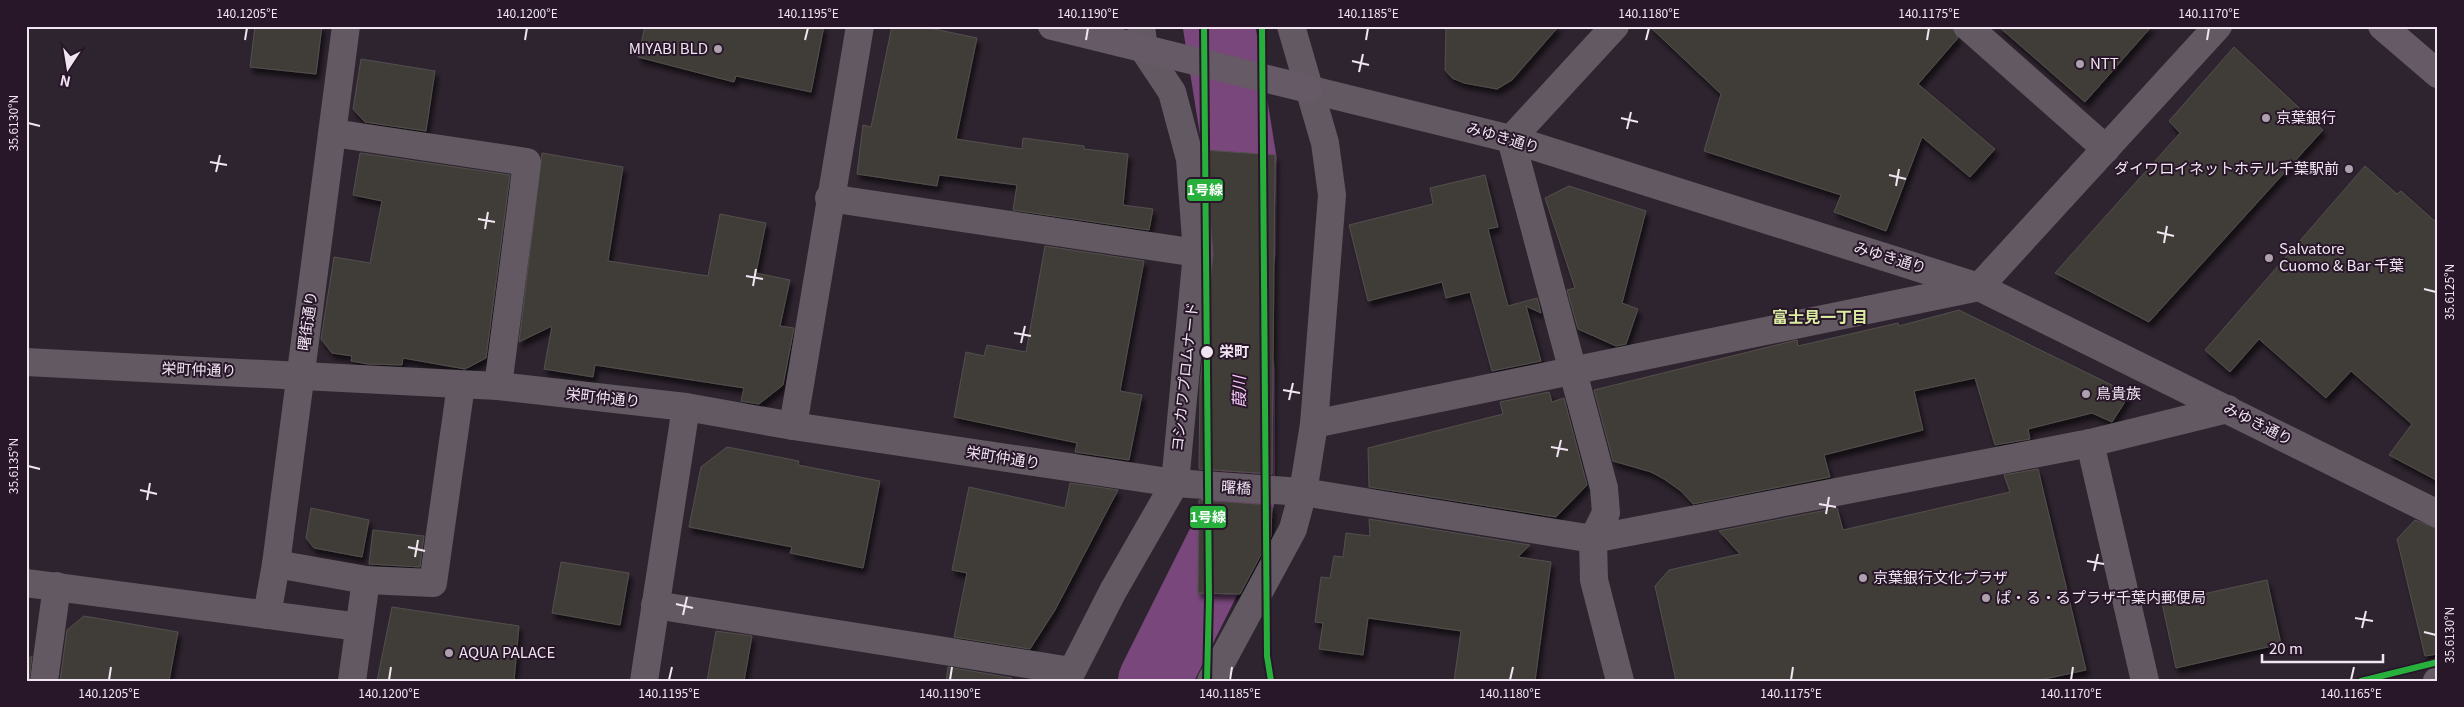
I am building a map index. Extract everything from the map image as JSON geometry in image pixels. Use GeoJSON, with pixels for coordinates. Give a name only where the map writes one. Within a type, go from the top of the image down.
{"type":"FeatureCollection","features":[{"type":"Feature","properties":{"kind":"street","name":"曙街通り"},"geometry":{"type":"LineString","coordinates":[[267,615],[276,564],[334,133],[346,26]]}},
{"type":"Feature","properties":{"kind":"street"},"geometry":{"type":"LineString","coordinates":[[793,426],[829,198],[860,26]]}},
{"type":"Feature","properties":{"kind":"street"},"geometry":{"type":"LineString","coordinates":[[1052,26],[1143,38],[1198,63],[1308,89]]}},
{"type":"Feature","properties":{"kind":"street"},"geometry":{"type":"LineString","coordinates":[[1211,681],[1293,529],[1303,492],[1314,424],[1332,195],[1325,143],[1291,26]]}},
{"type":"Feature","properties":{"kind":"street"},"geometry":{"type":"LineString","coordinates":[[1615,26],[1511,139],[1604,488],[1606,513],[1593,540],[1594,580],[1620,681]]}},
{"type":"Feature","properties":{"kind":"street"},"geometry":{"type":"LineString","coordinates":[[1967,26],[2106,149]]}},
{"type":"Feature","properties":{"kind":"street"},"geometry":{"type":"LineString","coordinates":[[1314,424],[1980,286],[2218,26]]}},
{"type":"Feature","properties":{"kind":"street"},"geometry":{"type":"LineString","coordinates":[[2382,26],[2438,74]]}},
{"type":"Feature","properties":{"kind":"street","name":"ヨシカワプロムナード"},"geometry":{"type":"LineString","coordinates":[[1069,676],[1113,590],[1174,484],[1197,253],[1190,159],[1172,92],[1143,38]]}},
{"type":"Feature","properties":{"kind":"street","name":"みゆき通り"},"geometry":{"type":"LineString","coordinates":[[1308,89],[1511,139],[1980,286],[2438,514]]}},
{"type":"Feature","properties":{"kind":"street"},"geometry":{"type":"LineString","coordinates":[[334,133],[527,162],[498,386]]}},
{"type":"Feature","properties":{"kind":"street"},"geometry":{"type":"LineString","coordinates":[[829,198],[1197,253]]}},
{"type":"Feature","properties":{"kind":"street","name":"栄町仲通り"},"geometry":{"type":"LineString","coordinates":[[26,362],[301,375],[462,386],[498,386],[686,407],[793,426],[1174,484],[1207,486]]}},
{"type":"Feature","properties":{"kind":"street"},"geometry":{"type":"LineString","coordinates":[[276,564],[366,580],[433,583],[462,386]]}},
{"type":"Feature","properties":{"kind":"street"},"geometry":{"type":"LineString","coordinates":[[644,681],[686,407]]}},
{"type":"Feature","properties":{"kind":"street"},"geometry":{"type":"LineString","coordinates":[[1593,540],[2090,443],[2228,409]]}},
{"type":"Feature","properties":{"kind":"street"},"geometry":{"type":"LineString","coordinates":[[2090,443],[2145,681]]}},
{"type":"Feature","properties":{"kind":"street","name":"曙橋"},"geometry":{"type":"LineString","coordinates":[[1207,486],[1303,492],[1593,540]]}},
{"type":"Feature","properties":{"kind":"street"},"geometry":{"type":"LineString","coordinates":[[352,681],[366,580]]}},
{"type":"Feature","properties":{"kind":"street"},"geometry":{"type":"LineString","coordinates":[[26,583],[359,627]]}},
{"type":"Feature","properties":{"kind":"street"},"geometry":{"type":"LineString","coordinates":[[44,681],[57,586]]}},
{"type":"Feature","properties":{"kind":"street"},"geometry":{"type":"LineString","coordinates":[[655,605],[1069,676]]}},
{"type":"Feature","properties":{"kind":"building"},"geometry":{"type":"Polygon","coordinates":[[[255,26],[322,26],[316,74],[250,67],[255,26]]]}},
{"type":"Feature","properties":{"kind":"building"},"geometry":{"type":"Polygon","coordinates":[[[645,26],[824,26],[811,92],[736,76],[734,82],[638,57],[645,26]]]}},
{"type":"Feature","properties":{"kind":"building"},"geometry":{"type":"Polygon","coordinates":[[[892,26],[920,26],[977,38],[956,139],[1022,149],[1023,138],[1084,146],[1084,149],[1128,154],[1123,205],[1153,209],[1149,230],[1013,210],[1017,185],[939,175],[937,186],[857,174],[863,125],[871,127],[892,26]]]}},
{"type":"Feature","properties":{"kind":"building"},"geometry":{"type":"Polygon","coordinates":[[[1446,26],[1559,26],[1512,80],[1497,89],[1464,83],[1452,78],[1445,70],[1446,26]]]}},
{"type":"Feature","properties":{"kind":"building"},"geometry":{"type":"Polygon","coordinates":[[[1649,26],[1952,26],[1958,38],[1918,84],[1995,149],[1970,177],[1922,137],[1886,231],[1834,212],[1841,195],[1704,151],[1721,94],[1649,26]]]}},
{"type":"Feature","properties":{"kind":"building","name":"NTT"},"geometry":{"type":"Polygon","coordinates":[[[1998,26],[2152,26],[2085,102],[1998,26]]]}},
{"type":"Feature","properties":{"kind":"building"},"geometry":{"type":"Polygon","coordinates":[[[2234,47],[2323,130],[2149,322],[2055,273],[2180,133],[2169,121],[2234,47]]]}},
{"type":"Feature","properties":{"kind":"building"},"geometry":{"type":"Polygon","coordinates":[[[361,59],[435,71],[426,131],[365,122],[353,109],[361,59]]]}},
{"type":"Feature","properties":{"kind":"building"},"geometry":{"type":"Polygon","coordinates":[[[1204,150],[1275,155],[1272,474],[1199,469],[1200,384],[1213,254],[1204,150]]]}},
{"type":"Feature","properties":{"kind":"building"},"geometry":{"type":"Polygon","coordinates":[[[360,153],[510,175],[486,358],[465,369],[403,358],[402,365],[368,364],[351,361],[352,356],[332,353],[321,339],[334,257],[370,263],[382,201],[353,195],[360,153]]]}},
{"type":"Feature","properties":{"kind":"building"},"geometry":{"type":"Polygon","coordinates":[[[542,153],[623,167],[608,261],[708,276],[720,214],[766,223],[756,273],[790,280],[780,326],[794,328],[783,385],[759,404],[741,401],[744,388],[595,365],[593,377],[544,369],[552,326],[519,342],[542,153]]]}},
{"type":"Feature","properties":{"kind":"building"},"geometry":{"type":"Polygon","coordinates":[[[2365,166],[2397,194],[2401,191],[2438,224],[2438,481],[2389,455],[2412,424],[2351,371],[2326,398],[2259,339],[2230,372],[2205,350],[2365,166]]]}},
{"type":"Feature","properties":{"kind":"building"},"geometry":{"type":"Polygon","coordinates":[[[1485,175],[1498,227],[1488,229],[1508,306],[1537,298],[1541,313],[1526,306],[1541,361],[1492,371],[1470,292],[1446,298],[1442,282],[1368,301],[1349,225],[1433,204],[1430,188],[1485,175]]]}},
{"type":"Feature","properties":{"kind":"building"},"geometry":{"type":"Polygon","coordinates":[[[1569,186],[1646,211],[1622,303],[1638,309],[1626,344],[1616,346],[1578,329],[1567,290],[1575,288],[1545,198],[1569,186]]]}},
{"type":"Feature","properties":{"kind":"building"},"geometry":{"type":"Polygon","coordinates":[[[1045,246],[1144,261],[1120,391],[1142,395],[1129,460],[1075,452],[1077,443],[954,417],[966,352],[984,356],[987,345],[1026,352],[1045,246]]]}},
{"type":"Feature","properties":{"kind":"building"},"geometry":{"type":"Polygon","coordinates":[[[1959,310],[2130,394],[2112,422],[2092,413],[2028,429],[2030,439],[1995,445],[1975,378],[1914,391],[1923,430],[1824,455],[1830,477],[1693,504],[1681,491],[1651,472],[1613,461],[1594,390],[1797,340],[1798,346],[1898,323],[1899,326],[1959,310]]]}},
{"type":"Feature","properties":{"kind":"building"},"geometry":{"type":"Polygon","coordinates":[[[1549,392],[1552,402],[1564,398],[1587,485],[1556,517],[1369,487],[1368,448],[1503,414],[1500,402],[1549,392]]]}},
{"type":"Feature","properties":{"kind":"building"},"geometry":{"type":"Polygon","coordinates":[[[727,447],[799,461],[798,465],[880,481],[863,568],[790,553],[792,547],[689,527],[701,467],[727,447]]]}},
{"type":"Feature","properties":{"kind":"building","name":"京葉銀行文化プラザ"},"geometry":{"type":"Polygon","coordinates":[[[2038,469],[2086,670],[2035,681],[1676,681],[1655,586],[1669,570],[1740,554],[1719,531],[1837,508],[1843,530],[2010,492],[2004,475],[2038,469]]]}},
{"type":"Feature","properties":{"kind":"building"},"geometry":{"type":"Polygon","coordinates":[[[1070,483],[1118,490],[1055,610],[1030,649],[954,637],[967,573],[952,570],[969,487],[1065,508],[1070,483]]]}},
{"type":"Feature","properties":{"kind":"building"},"geometry":{"type":"Polygon","coordinates":[[[1199,500],[1272,505],[1271,536],[1240,594],[1198,593],[1199,500]]]}},
{"type":"Feature","properties":{"kind":"building"},"geometry":{"type":"Polygon","coordinates":[[[311,508],[369,520],[362,557],[314,548],[306,538],[311,508]]]}},
{"type":"Feature","properties":{"kind":"building"},"geometry":{"type":"Polygon","coordinates":[[[1369,519],[1530,545],[1518,557],[1551,562],[1535,681],[1454,681],[1461,631],[1368,618],[1363,655],[1319,649],[1323,623],[1315,622],[1321,577],[1330,578],[1334,556],[1343,557],[1346,533],[1370,536],[1369,519]]]}},
{"type":"Feature","properties":{"kind":"building"},"geometry":{"type":"Polygon","coordinates":[[[2415,520],[2438,529],[2438,654],[2425,656],[2397,539],[2415,520]]]}},
{"type":"Feature","properties":{"kind":"building"},"geometry":{"type":"Polygon","coordinates":[[[373,530],[424,536],[420,567],[369,564],[373,530]]]}},
{"type":"Feature","properties":{"kind":"building"},"geometry":{"type":"Polygon","coordinates":[[[561,562],[629,573],[620,625],[552,613],[561,562]]]}},
{"type":"Feature","properties":{"kind":"building"},"geometry":{"type":"Polygon","coordinates":[[[2267,580],[2281,644],[2176,668],[2162,603],[2267,580]]]}},
{"type":"Feature","properties":{"kind":"building","name":"AQUA PALACE"},"geometry":{"type":"Polygon","coordinates":[[[392,607],[519,626],[514,681],[377,681],[392,607]]]}},
{"type":"Feature","properties":{"kind":"building"},"geometry":{"type":"Polygon","coordinates":[[[84,616],[178,632],[169,681],[60,681],[67,630],[84,616]]]}},
{"type":"Feature","properties":{"kind":"building"},"geometry":{"type":"Polygon","coordinates":[[[716,631],[752,636],[744,681],[707,681],[716,631]]]}},
{"type":"Feature","properties":{"kind":"building"},"geometry":{"type":"Polygon","coordinates":[[[32,656],[29,681],[26,681],[26,660],[32,656]]]}},
{"type":"Feature","properties":{"kind":"building"},"geometry":{"type":"Polygon","coordinates":[[[948,667],[1012,678],[1010,681],[946,681],[948,667]]]}},
{"type":"Feature","properties":{"kind":"waterway","name":"葭川"},"geometry":{"type":"LineString","coordinates":[[1219,26],[1241,163],[1240,253]]}},
{"type":"Feature","properties":{"kind":"waterway","name":"葭川"},"geometry":{"type":"LineString","coordinates":[[1154,681],[1232,525],[1239,496],[1239,370]]}},
{"type":"Feature","properties":{"kind":"transit line","name":"1号線"},"geometry":{"type":"LineString","coordinates":[[1204,26],[1209,599],[1207,681]]}},
{"type":"Feature","properties":{"kind":"transit line","name":"1号線"},"geometry":{"type":"LineString","coordinates":[[1262,26],[1267,656],[1271,681]]}},
{"type":"Feature","properties":{"kind":"transit line","name":"1号線"},"geometry":{"type":"LineString","coordinates":[[2361,681],[2438,662]]}},
{"type":"Feature","properties":{"kind":"place","name":"MIYABI BLD"},"geometry":{"type":"Point","coordinates":[718,49]}},
{"type":"Feature","properties":{"kind":"place","name":"NTT"},"geometry":{"type":"Point","coordinates":[2080,64]}},
{"type":"Feature","properties":{"kind":"place","name":"京葉銀行"},"geometry":{"type":"Point","coordinates":[2266,118]}},
{"type":"Feature","properties":{"kind":"place","name":"ダイワロイネットホテル千葉駅前"},"geometry":{"type":"Point","coordinates":[2349,169]}},
{"type":"Feature","properties":{"kind":"place","name":"Salvatore Cuomo & Bar 千葉"},"geometry":{"type":"Point","coordinates":[2269,258]}},
{"type":"Feature","properties":{"kind":"place","name":"栄町"},"geometry":{"type":"Point","coordinates":[1207,352]}},
{"type":"Feature","properties":{"kind":"place","name":"鳥貴族"},"geometry":{"type":"Point","coordinates":[2086,394]}},
{"type":"Feature","properties":{"kind":"place","name":"京葉銀行文化プラザ"},"geometry":{"type":"Point","coordinates":[1863,578]}},
{"type":"Feature","properties":{"kind":"place","name":"ぱ・る・るプラザ千葉内郵便局"},"geometry":{"type":"Point","coordinates":[1986,598]}},
{"type":"Feature","properties":{"kind":"place","name":"AQUA PALACE"},"geometry":{"type":"Point","coordinates":[449,653]}},
{"type":"Feature","properties":{"kind":"district","name":"富士見一丁目"},"geometry":{"type":"Point","coordinates":[1820,317]}}]}
